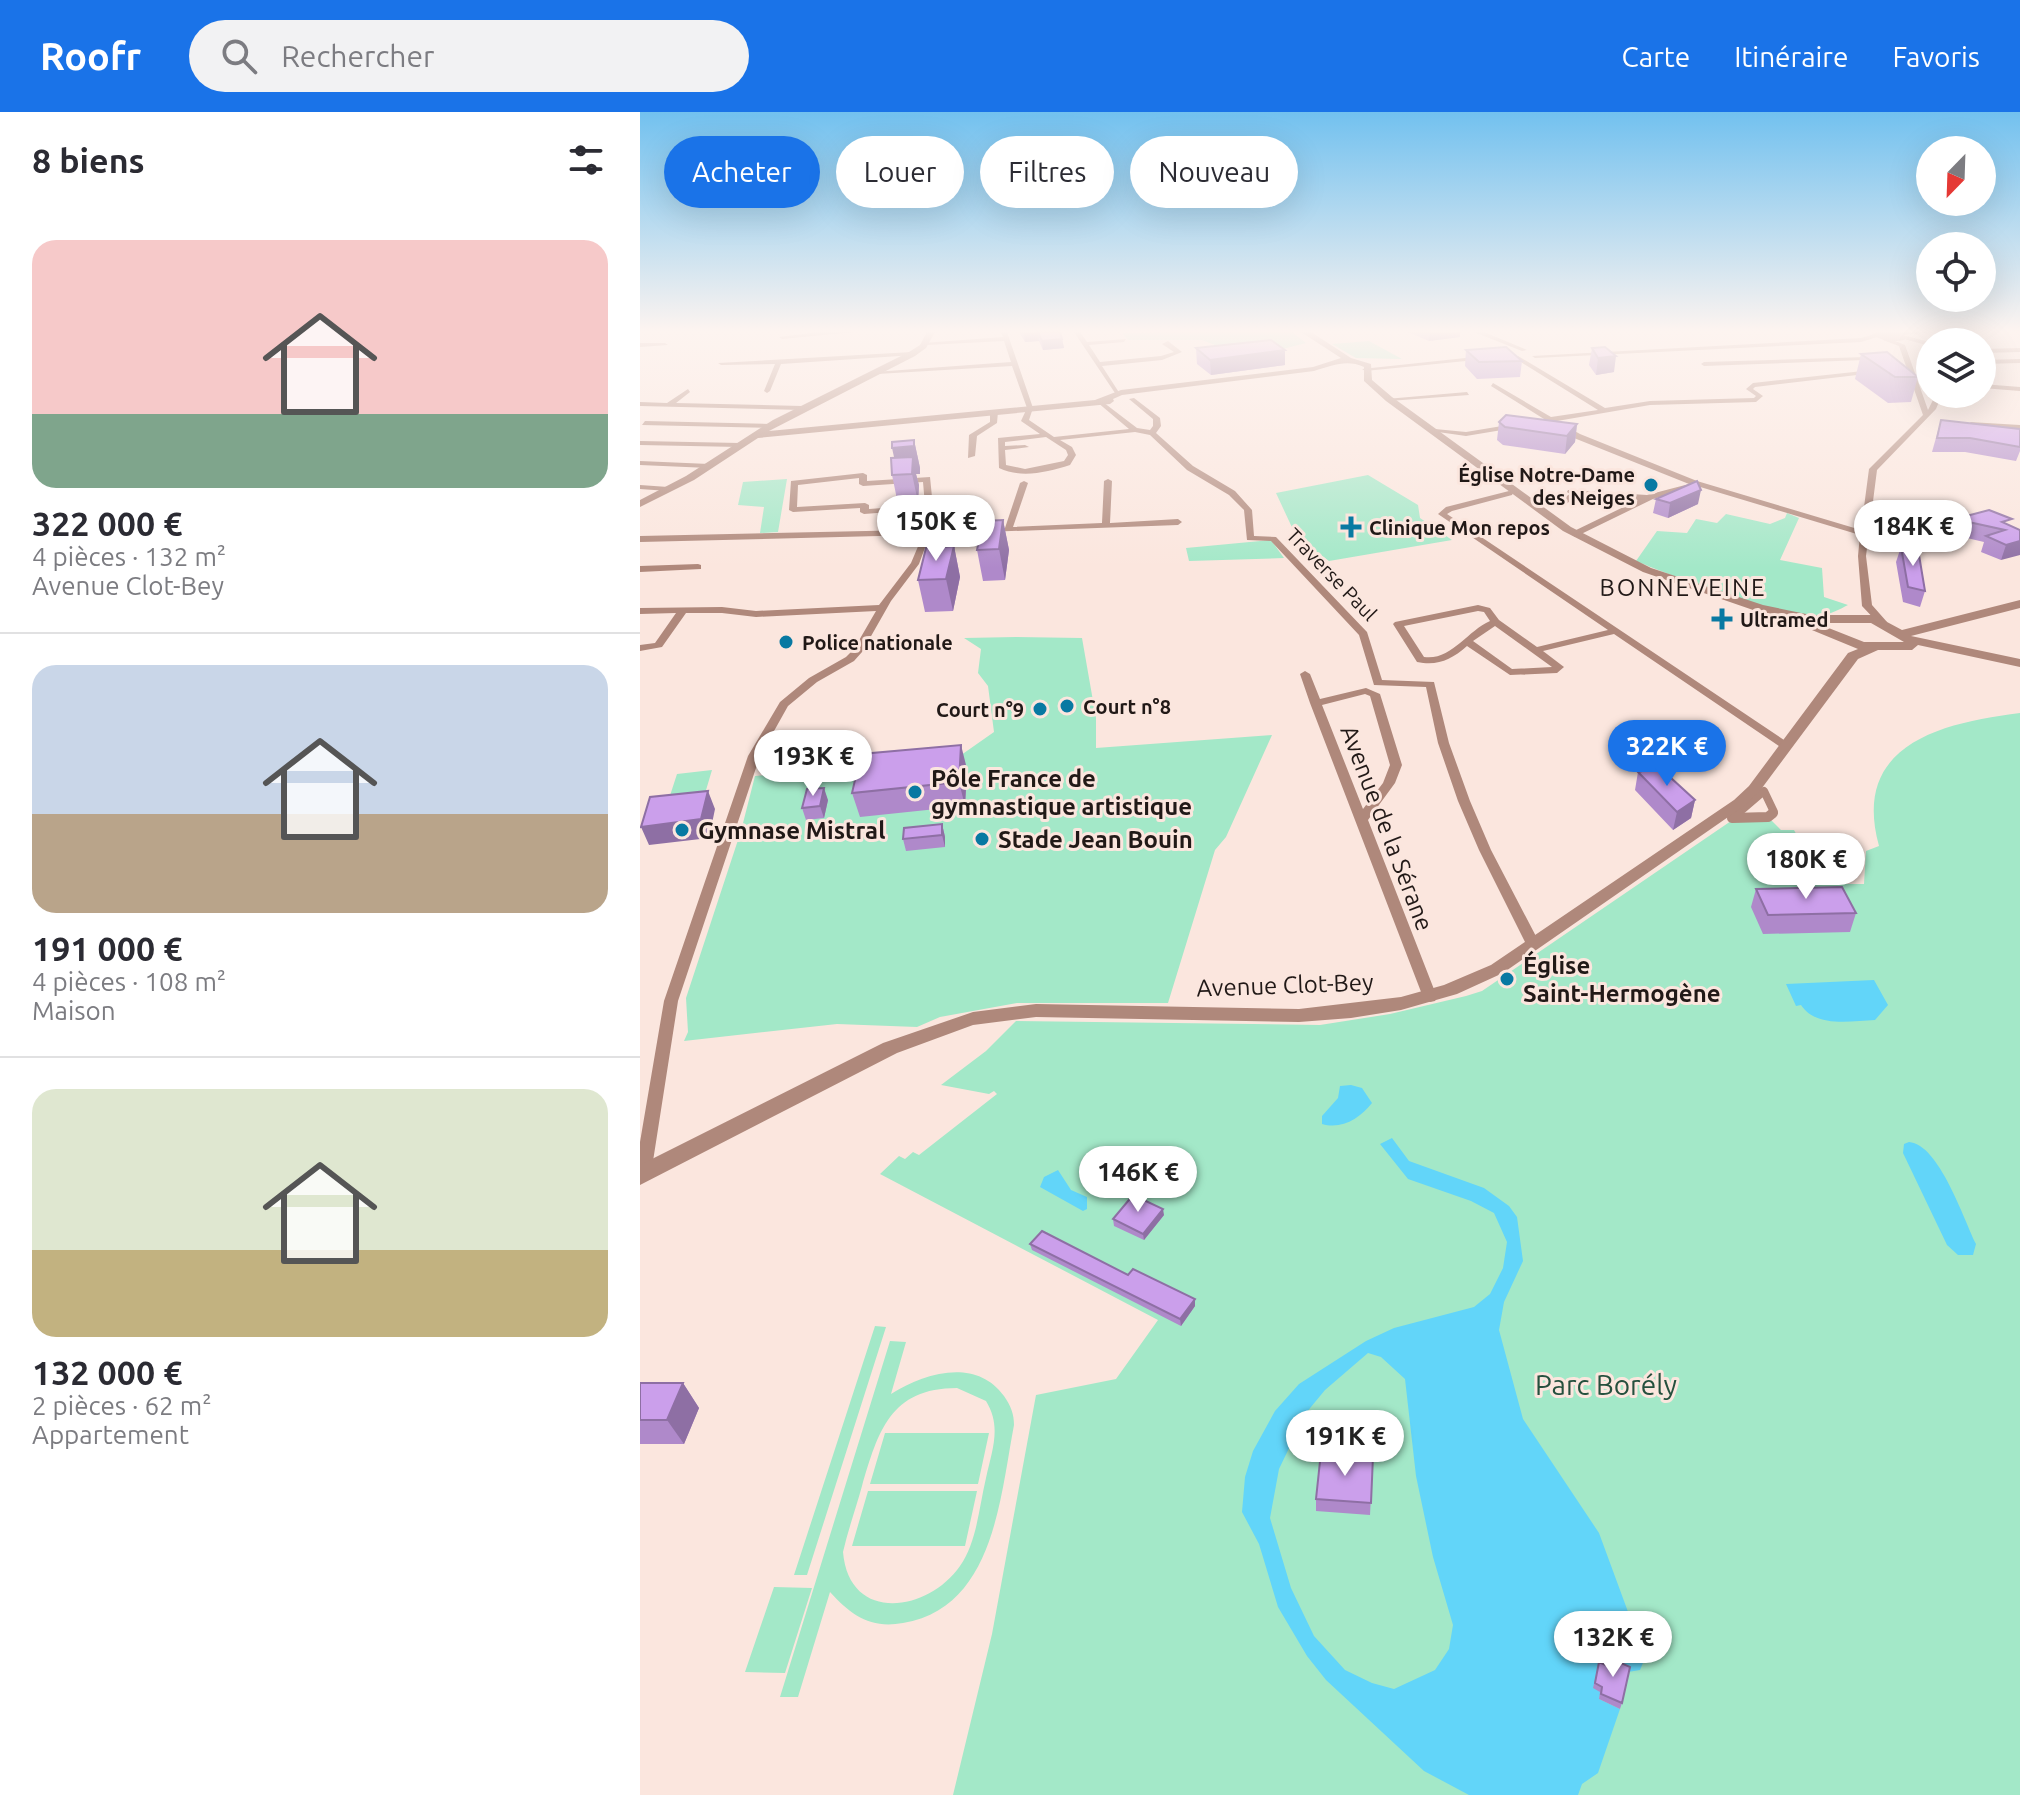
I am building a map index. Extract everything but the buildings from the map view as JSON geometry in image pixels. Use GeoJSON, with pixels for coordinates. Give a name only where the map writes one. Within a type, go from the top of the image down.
{"type":"FeatureCollection","features":[{"type":"Feature","properties":{"kind":"street"},"geometry":{"type":"LineString","coordinates":[[642,426],[661,411]]}},
{"type":"Feature","properties":{"kind":"street"},"geometry":{"type":"LineString","coordinates":[[640,504],[709,466],[756,435],[775,429],[799,411]]}},
{"type":"Feature","properties":{"kind":"street"},"geometry":{"type":"LineString","coordinates":[[642,426],[806,431],[1007,411]]}},
{"type":"Feature","properties":{"kind":"street"},"geometry":{"type":"LineString","coordinates":[[1029,411],[1025,421],[1049,437],[1072,455],[1067,463],[1030,471],[1010,470],[1002,466],[1003,438],[1049,437],[1135,430],[1152,433],[1157,426],[1156,418],[1148,411]]}},
{"type":"Feature","properties":{"kind":"street"},"geometry":{"type":"LineString","coordinates":[[1111,411],[1135,430]]}},
{"type":"Feature","properties":{"kind":"street"},"geometry":{"type":"LineString","coordinates":[[1406,411],[1509,493],[1575,539],[1642,574],[1706,597],[1836,631]]}},
{"type":"Feature","properties":{"kind":"street"},"geometry":{"type":"LineString","coordinates":[[1406,411],[1575,534],[1624,560],[1693,588],[1786,614],[1874,647],[1891,632],[2020,604]]}},
{"type":"Feature","properties":{"kind":"street"},"geometry":{"type":"LineString","coordinates":[[1532,411],[1625,456],[1685,480],[1865,534]]}},
{"type":"Feature","properties":{"kind":"street"},"geometry":{"type":"LineString","coordinates":[[1435,431],[1466,434],[1594,411]]}},
{"type":"Feature","properties":{"kind":"street"},"geometry":{"type":"LineString","coordinates":[[1925,411],[1926,415]]}},
{"type":"Feature","properties":{"kind":"street"},"geometry":{"type":"LineString","coordinates":[[1891,632],[1867,606],[1862,556],[1873,469],[1929,411]]}},
{"type":"Feature","properties":{"kind":"street"},"geometry":{"type":"LineString","coordinates":[[971,456],[970,440],[993,423],[994,412]]}},
{"type":"Feature","properties":{"kind":"street"},"geometry":{"type":"LineString","coordinates":[[640,413],[658,413]]}},
{"type":"Feature","properties":{"kind":"street"},"geometry":{"type":"LineString","coordinates":[[1962,424],[2020,427]]}},
{"type":"Feature","properties":{"kind":"street"},"geometry":{"type":"LineString","coordinates":[[1915,426],[1927,427]]}},
{"type":"Feature","properties":{"kind":"street","name":"Traverse Paul"},"geometry":{"type":"LineString","coordinates":[[1152,433],[1190,468],[1232,493],[1248,510],[1250,538],[1273,539],[1364,634],[1378,683],[1430,684],[1445,750],[1460,790],[1491,865],[1533,944]]}},
{"type":"Feature","properties":{"kind":"street"},"geometry":{"type":"LineString","coordinates":[[1466,434],[1453,441],[1467,455]]}},
{"type":"Feature","properties":{"kind":"street"},"geometry":{"type":"LineString","coordinates":[[640,443],[740,445]]}},
{"type":"Feature","properties":{"kind":"street"},"geometry":{"type":"LineString","coordinates":[[1002,448],[1025,447]]}},
{"type":"Feature","properties":{"kind":"street"},"geometry":{"type":"LineString","coordinates":[[640,463],[709,466]]}},
{"type":"Feature","properties":{"kind":"street"},"geometry":{"type":"LineString","coordinates":[[863,475],[863,484],[927,479],[929,507],[864,512],[865,505],[824,508],[793,510],[794,483],[863,475]]}},
{"type":"Feature","properties":{"kind":"street"},"geometry":{"type":"LineString","coordinates":[[1106,525],[1108,481]]}},
{"type":"Feature","properties":{"kind":"street"},"geometry":{"type":"LineString","coordinates":[[1008,530],[1024,483]]}},
{"type":"Feature","properties":{"kind":"street"},"geometry":{"type":"LineString","coordinates":[[1575,534],[1649,498],[1698,484]]}},
{"type":"Feature","properties":{"kind":"street"},"geometry":{"type":"LineString","coordinates":[[640,487],[668,489]]}},
{"type":"Feature","properties":{"kind":"street"},"geometry":{"type":"LineString","coordinates":[[1560,504],[1574,492],[1649,498]]}},
{"type":"Feature","properties":{"kind":"street"},"geometry":{"type":"LineString","coordinates":[[1509,493],[1446,510],[1442,514],[1786,746]]}},
{"type":"Feature","properties":{"kind":"street"},"geometry":{"type":"LineString","coordinates":[[819,534],[824,508]]}},
{"type":"Feature","properties":{"kind":"street"},"geometry":{"type":"LineString","coordinates":[[640,539],[1008,530],[1178,522]]}},
{"type":"Feature","properties":{"kind":"street"},"geometry":{"type":"LineString","coordinates":[[642,1175],[671,1001],[754,756],[784,704],[813,680],[850,659],[915,564],[927,536],[918,531]]}},
{"type":"Feature","properties":{"kind":"street"},"geometry":{"type":"LineString","coordinates":[[640,569],[698,567]]}},
{"type":"Feature","properties":{"kind":"street"},"geometry":{"type":"LineString","coordinates":[[1836,631],[1867,606]]}},
{"type":"Feature","properties":{"kind":"street"},"geometry":{"type":"LineString","coordinates":[[640,611],[756,614],[882,608]]}},
{"type":"Feature","properties":{"kind":"street"},"geometry":{"type":"LineString","coordinates":[[1466,641],[1510,672],[1557,670],[1559,667],[1496,622],[1487,610],[1478,608],[1398,624],[1421,660],[1428,662],[1446,660],[1466,641],[1496,622]]}},
{"type":"Feature","properties":{"kind":"street"},"geometry":{"type":"LineString","coordinates":[[640,648],[655,647],[683,611]]}},
{"type":"Feature","properties":{"kind":"street"},"geometry":{"type":"LineString","coordinates":[[1852,617],[1891,632],[2020,665]]}},
{"type":"Feature","properties":{"kind":"street"},"geometry":{"type":"LineString","coordinates":[[1535,650],[1616,631]]}},
{"type":"Feature","properties":{"kind":"street"},"geometry":{"type":"LineString","coordinates":[[1836,631],[1844,667]]}},
{"type":"Feature","properties":{"kind":"street","name":"Avenue Clot-Bey"},"geometry":{"type":"LineString","coordinates":[[642,1175],[870,1058],[937,1028],[972,1018],[1042,1011],[1336,1012],[1373,1009],[1430,997],[1484,976],[1739,803],[1844,667],[1859,652],[1874,647]]}},
{"type":"Feature","properties":{"kind":"street","name":"Avenue de la Sérane"},"geometry":{"type":"LineString","coordinates":[[1305,674],[1430,997]]}},
{"type":"Feature","properties":{"kind":"street"},"geometry":{"type":"LineString","coordinates":[[1315,703],[1366,691],[1375,694],[1396,765],[1389,783],[1361,821]]}},
{"type":"Feature","properties":{"kind":"street"},"geometry":{"type":"LineString","coordinates":[[1764,791],[1774,812],[1768,817],[1732,818],[1764,791]]}},
{"type":"Feature","properties":{"kind":"green space"},"geometry":{"type":"Polygon","coordinates":[[[1368,475],[1418,505],[1420,518],[1452,540],[1329,561],[1296,536],[1276,493],[1368,475]]]}},
{"type":"Feature","properties":{"kind":"green space"},"geometry":{"type":"Polygon","coordinates":[[[787,479],[778,532],[760,533],[764,507],[738,505],[743,482],[787,479]]]}},
{"type":"Feature","properties":{"kind":"green space"},"geometry":{"type":"Polygon","coordinates":[[[1787,513],[1799,518],[1780,560],[1822,568],[1824,597],[1848,605],[1820,616],[1784,612],[1730,596],[1636,561],[1657,531],[1687,533],[1696,519],[1717,523],[1726,514],[1770,524],[1785,518],[1787,513]]]}},
{"type":"Feature","properties":{"kind":"green space"},"geometry":{"type":"Polygon","coordinates":[[[1271,540],[1284,558],[1189,561],[1186,548],[1271,540]]]}},
{"type":"Feature","properties":{"kind":"green space","name":"Stade Jean Bouin"},"geometry":{"type":"Polygon","coordinates":[[[964,638],[1082,638],[1096,718],[1096,748],[1272,735],[1226,837],[1215,850],[1168,1003],[1017,1003],[940,1017],[917,1027],[837,1024],[684,1041],[688,1032],[686,998],[738,840],[749,834],[749,830],[742,827],[755,776],[954,760],[994,732],[988,686],[978,673],[981,649],[964,638]]]}},
{"type":"Feature","properties":{"kind":"green space","name":"Parc Borély"},"geometry":{"type":"Polygon","coordinates":[[[2020,713],[2020,1795],[953,1795],[992,1634],[1036,1395],[1116,1379],[1158,1320],[880,1174],[899,1156],[905,1159],[913,1152],[919,1155],[997,1094],[994,1091],[989,1094],[941,1085],[986,1051],[1016,1021],[1320,1025],[1390,1014],[1482,991],[1731,821],[1772,821],[1781,830],[1794,830],[1823,884],[1864,884],[1866,851],[1879,846],[1874,812],[1878,784],[1890,762],[1909,745],[1933,733],[1990,717],[2020,713]]]}},
{"type":"Feature","properties":{"kind":"green space"},"geometry":{"type":"Polygon","coordinates":[[[712,770],[701,807],[665,811],[677,774],[712,770]]]}},
{"type":"Feature","properties":{"kind":"green space"},"geometry":{"type":"Polygon","coordinates":[[[875,1326],[886,1327],[807,1575],[794,1575],[875,1326]]]}},
{"type":"Feature","properties":{"kind":"green space"},"geometry":{"type":"Polygon","coordinates":[[[890,1341],[906,1342],[891,1394],[919,1380],[949,1372],[979,1376],[992,1384],[1009,1403],[1014,1425],[997,1516],[974,1573],[957,1596],[933,1613],[903,1623],[871,1622],[854,1613],[830,1592],[798,1697],[780,1697],[890,1341]],[[957,1388],[934,1390],[916,1396],[890,1417],[874,1448],[843,1552],[848,1575],[859,1591],[874,1600],[891,1603],[910,1601],[929,1594],[946,1582],[960,1566],[977,1524],[994,1439],[994,1420],[986,1401],[957,1388]]]}},
{"type":"Feature","properties":{"kind":"green space"},"geometry":{"type":"Polygon","coordinates":[[[885,1433],[989,1433],[978,1484],[870,1484],[885,1433]]]}},
{"type":"Feature","properties":{"kind":"green space"},"geometry":{"type":"Polygon","coordinates":[[[868,1491],[977,1491],[965,1546],[852,1546],[868,1491]]]}},
{"type":"Feature","properties":{"kind":"green space"},"geometry":{"type":"Polygon","coordinates":[[[774,1587],[812,1588],[785,1673],[745,1672],[774,1587]]]}},
{"type":"Feature","properties":{"kind":"water"},"geometry":{"type":"Polygon","coordinates":[[[1874,980],[1888,1005],[1875,1020],[1835,1022],[1816,1017],[1801,1005],[1796,1006],[1786,984],[1874,980]]]}},
{"type":"Feature","properties":{"kind":"water"},"geometry":{"type":"Polygon","coordinates":[[[1340,1086],[1362,1088],[1372,1103],[1343,1124],[1322,1124],[1322,1116],[1338,1098],[1340,1086]]]}},
{"type":"Feature","properties":{"kind":"water"},"geometry":{"type":"Polygon","coordinates":[[[1392,1138],[1409,1161],[1484,1188],[1509,1206],[1517,1217],[1523,1261],[1504,1302],[1499,1330],[1523,1419],[1599,1533],[1645,1658],[1640,1670],[1628,1672],[1607,1664],[1599,1699],[1620,1709],[1598,1773],[1582,1784],[1578,1795],[1469,1795],[1424,1771],[1326,1680],[1307,1656],[1278,1607],[1259,1544],[1242,1512],[1245,1477],[1253,1451],[1275,1411],[1299,1384],[1366,1341],[1394,1328],[1474,1307],[1490,1294],[1503,1268],[1507,1242],[1494,1213],[1471,1201],[1408,1179],[1380,1144],[1392,1138]],[[1368,1353],[1325,1390],[1306,1413],[1279,1469],[1270,1518],[1291,1588],[1314,1636],[1345,1670],[1394,1689],[1435,1670],[1449,1649],[1453,1625],[1433,1557],[1416,1476],[1405,1379],[1381,1357],[1368,1353]]]}},
{"type":"Feature","properties":{"kind":"water"},"geometry":{"type":"Polygon","coordinates":[[[1909,1142],[1920,1146],[1940,1169],[1976,1244],[1973,1255],[1958,1255],[1947,1245],[1903,1153],[1904,1144],[1909,1142]]]}},
{"type":"Feature","properties":{"kind":"water"},"geometry":{"type":"Polygon","coordinates":[[[1058,1170],[1071,1190],[1087,1197],[1087,1209],[1083,1211],[1040,1187],[1044,1177],[1058,1170]]]}},
{"type":"Feature","properties":{"kind":"place","name":"Église Notre-Dame des Neiges"},"geometry":{"type":"Point","coordinates":[1651,485]}},
{"type":"Feature","properties":{"kind":"place","name":"Clinique Mon repos"},"geometry":{"type":"Point","coordinates":[1351,527]}},
{"type":"Feature","properties":{"kind":"place","name":"Ultramed"},"geometry":{"type":"Point","coordinates":[1722,619]}},
{"type":"Feature","properties":{"kind":"place","name":"Police nationale"},"geometry":{"type":"Point","coordinates":[786,642]}},
{"type":"Feature","properties":{"kind":"place","name":"Court n°8"},"geometry":{"type":"Point","coordinates":[1067,706]}},
{"type":"Feature","properties":{"kind":"place","name":"Court n°9"},"geometry":{"type":"Point","coordinates":[1040,709]}},
{"type":"Feature","properties":{"kind":"place","name":"Pôle France de gymnastique artistique"},"geometry":{"type":"Point","coordinates":[915,792]}},
{"type":"Feature","properties":{"kind":"place","name":"Gymnase Mistral"},"geometry":{"type":"Point","coordinates":[682,830]}},
{"type":"Feature","properties":{"kind":"place","name":"Stade Jean Bouin"},"geometry":{"type":"Point","coordinates":[982,839]}},
{"type":"Feature","properties":{"kind":"place","name":"Église Saint-Hermogène"},"geometry":{"type":"Point","coordinates":[1507,979]}},
{"type":"Feature","properties":{"kind":"district","name":"BONNEVEINE"},"geometry":{"type":"Point","coordinates":[1683,587]}}]}
